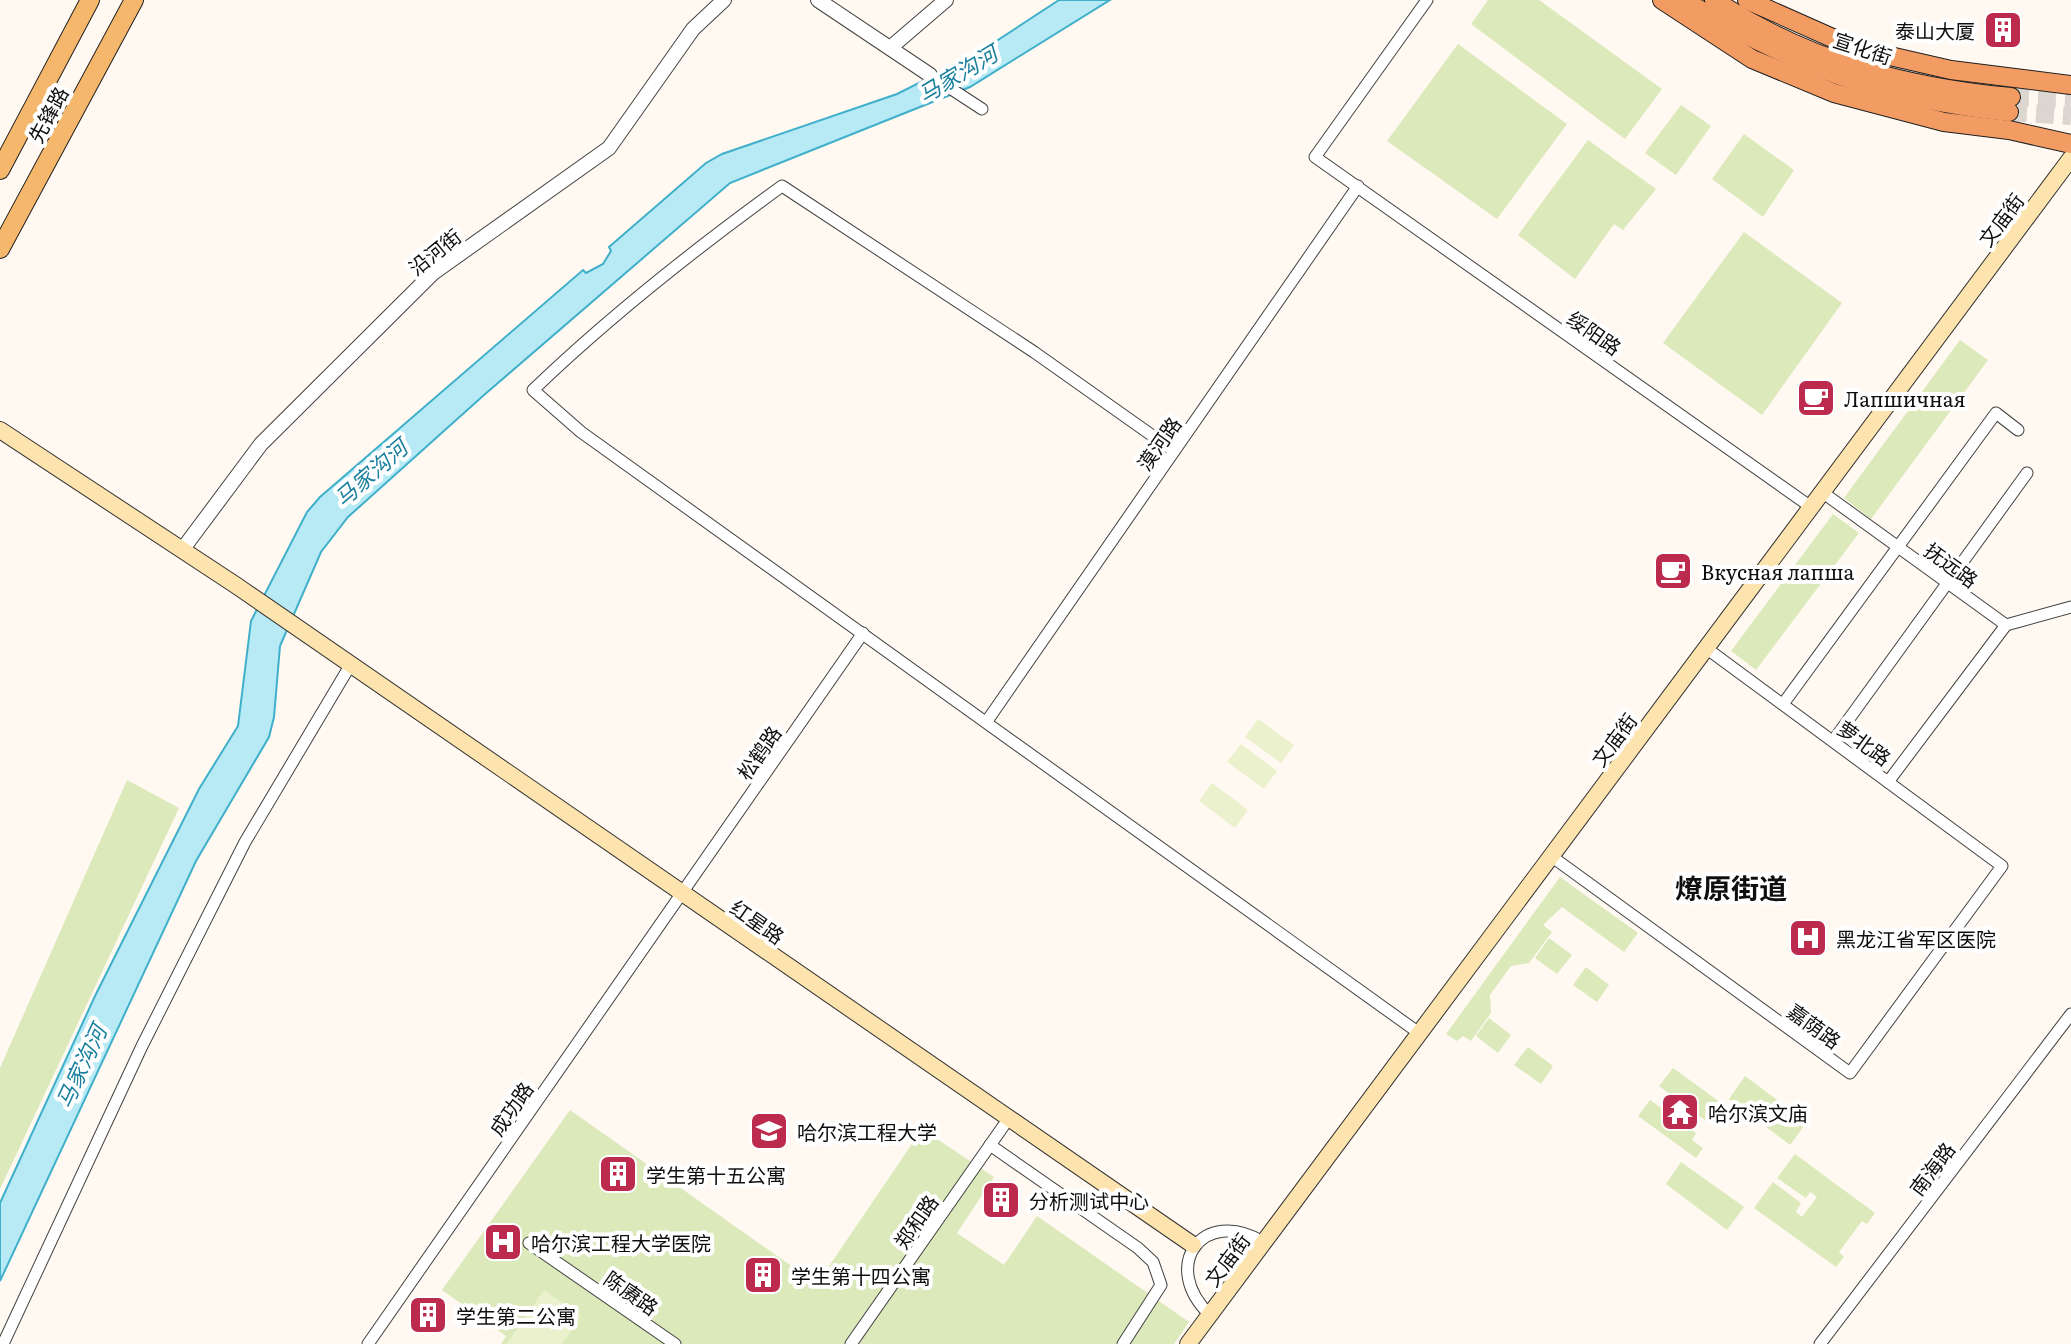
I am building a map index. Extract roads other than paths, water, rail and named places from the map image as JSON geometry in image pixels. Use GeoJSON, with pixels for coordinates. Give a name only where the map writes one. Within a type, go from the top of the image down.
{"type":"FeatureCollection","features":[{"type":"Feature","properties":{"kind":"highway"},"geometry":{"type":"LineString","coordinates":[[1661,0],[1752,59],[1834,93],[1944,122],[2009,130],[2071,144]]}},
{"type":"Feature","properties":{"kind":"highway","name":"宣化街"},"geometry":{"type":"LineString","coordinates":[[1683,0],[1779,54],[1851,82],[1955,106],[2010,104],[1851,68],[1770,33],[1714,0]]}},
{"type":"Feature","properties":{"kind":"highway"},"geometry":{"type":"LineString","coordinates":[[1747,0],[1855,48],[1951,70],[2071,85]]}},
{"type":"Feature","properties":{"kind":"main road","name":"先锋路"},"geometry":{"type":"LineString","coordinates":[[0,170],[90,0]]}},
{"type":"Feature","properties":{"kind":"main road","name":"先锋路"},"geometry":{"type":"LineString","coordinates":[[0,249],[134,0]]}},
{"type":"Feature","properties":{"kind":"main road","name":"文庙街"},"geometry":{"type":"LineString","coordinates":[[1188,1344],[2071,158]]}},
{"type":"Feature","properties":{"kind":"main road","name":"红星路"},"geometry":{"type":"LineString","coordinates":[[0,430],[237,586],[1193,1245]]}},
{"type":"Feature","properties":{"kind":"street","name":"沿河街"},"geometry":{"type":"LineString","coordinates":[[182,550],[261,444],[433,273],[609,148],[693,29],[724,0]]}},
{"type":"Feature","properties":{"kind":"street"},"geometry":{"type":"LineString","coordinates":[[818,0],[982,109]]}},
{"type":"Feature","properties":{"kind":"street"},"geometry":{"type":"LineString","coordinates":[[890,48],[946,0]]}},
{"type":"Feature","properties":{"kind":"street","name":"绥阳路"},"geometry":{"type":"LineString","coordinates":[[1427,0],[1315,157],[1811,507]]}},
{"type":"Feature","properties":{"kind":"street"},"geometry":{"type":"LineString","coordinates":[[1174,451],[1034,352],[782,186],[611,318],[533,390],[581,432],[1419,1033]]}},
{"type":"Feature","properties":{"kind":"street","name":"漠河路"},"geometry":{"type":"LineString","coordinates":[[987,721],[1358,186]]}},
{"type":"Feature","properties":{"kind":"street"},"geometry":{"type":"LineString","coordinates":[[1783,704],[1996,413],[2018,430]]}},
{"type":"Feature","properties":{"kind":"street"},"geometry":{"type":"LineString","coordinates":[[1833,741],[2027,473]]}},
{"type":"Feature","properties":{"kind":"street","name":"抚远路"},"geometry":{"type":"LineString","coordinates":[[1822,492],[2006,625]]}},
{"type":"Feature","properties":{"kind":"street"},"geometry":{"type":"LineString","coordinates":[[1888,782],[2006,625],[2071,607]]}},
{"type":"Feature","properties":{"kind":"street","name":"松鹤路"},"geometry":{"type":"LineString","coordinates":[[681,892],[863,633]]}},
{"type":"Feature","properties":{"kind":"street","name":"萝北路"},"geometry":{"type":"LineString","coordinates":[[1706,648],[2002,866]]}},
{"type":"Feature","properties":{"kind":"street"},"geometry":{"type":"LineString","coordinates":[[3,1344],[142,1046],[245,842],[351,664]]}},
{"type":"Feature","properties":{"kind":"street","name":"嘉荫路"},"geometry":{"type":"LineString","coordinates":[[1551,856],[1850,1073],[2002,866]]}},
{"type":"Feature","properties":{"kind":"street","name":"成功路"},"geometry":{"type":"LineString","coordinates":[[368,1344],[681,892]]}},
{"type":"Feature","properties":{"kind":"street","name":"南海路"},"geometry":{"type":"LineString","coordinates":[[1820,1344],[2071,1014]]}},
{"type":"Feature","properties":{"kind":"street","name":"郑和路"},"geometry":{"type":"LineString","coordinates":[[851,1344],[1009,1118]]}},
{"type":"Feature","properties":{"kind":"street"},"geometry":{"type":"LineString","coordinates":[[990,1145],[1138,1248],[1153,1262],[1161,1285],[1158,1296],[1123,1344]]}},
{"type":"Feature","properties":{"kind":"street"},"geometry":{"type":"LineString","coordinates":[[1210,1315],[1190,1291],[1185,1270],[1193,1245],[1229,1229],[1249,1234],[1263,1242]]}},
{"type":"Feature","properties":{"kind":"street","name":"陈赓路"},"geometry":{"type":"LineString","coordinates":[[529,1243],[675,1344]]}},
{"type":"Feature","properties":{"kind":"water","name":"马家沟河"},"geometry":{"type":"Polygon","coordinates":[[[1059,0],[1110,0],[970,87],[730,183],[348,517],[321,552],[280,646],[274,717],[269,737],[196,861],[0,1281],[0,1203],[95,996],[199,789],[238,726],[251,621],[307,512],[320,497],[583,270],[586,273],[603,264],[611,251],[609,247],[706,163],[722,154],[897,94],[975,55],[1059,0]]]}},
{"type":"Feature","properties":{"kind":"tunnel"},"geometry":{"type":"LineString","coordinates":[[2011,97],[2071,100]]}},
{"type":"Feature","properties":{"kind":"tunnel"},"geometry":{"type":"LineString","coordinates":[[2009,112],[2071,116]]}},
{"type":"Feature","properties":{"kind":"place","name":"泰山大厦"},"geometry":{"type":"Point","coordinates":[2003,30]}},
{"type":"Feature","properties":{"kind":"place","name":"Лапшичная"},"geometry":{"type":"Point","coordinates":[1816,398]}},
{"type":"Feature","properties":{"kind":"place","name":"Вкусная лапша"},"geometry":{"type":"Point","coordinates":[1673,571]}},
{"type":"Feature","properties":{"kind":"place","name":"黑龙江省军区医院"},"geometry":{"type":"Point","coordinates":[1808,938]}},
{"type":"Feature","properties":{"kind":"place","name":"哈尔滨文庙"},"geometry":{"type":"Point","coordinates":[1680,1112]}},
{"type":"Feature","properties":{"kind":"place","name":"哈尔滨工程大学"},"geometry":{"type":"Point","coordinates":[769,1131]}},
{"type":"Feature","properties":{"kind":"place","name":"学生第十五公寓"},"geometry":{"type":"Point","coordinates":[618,1174]}},
{"type":"Feature","properties":{"kind":"place","name":"分析测试中心"},"geometry":{"type":"Point","coordinates":[1001,1200]}},
{"type":"Feature","properties":{"kind":"place","name":"哈尔滨工程大学医院"},"geometry":{"type":"Point","coordinates":[503,1242]}},
{"type":"Feature","properties":{"kind":"place","name":"学生第十四公寓"},"geometry":{"type":"Point","coordinates":[763,1275]}},
{"type":"Feature","properties":{"kind":"place","name":"学生第二公寓"},"geometry":{"type":"Point","coordinates":[428,1315]}},
{"type":"Feature","properties":{"kind":"district","name":"燎原街道"},"geometry":{"type":"Point","coordinates":[1731,887]}}]}
